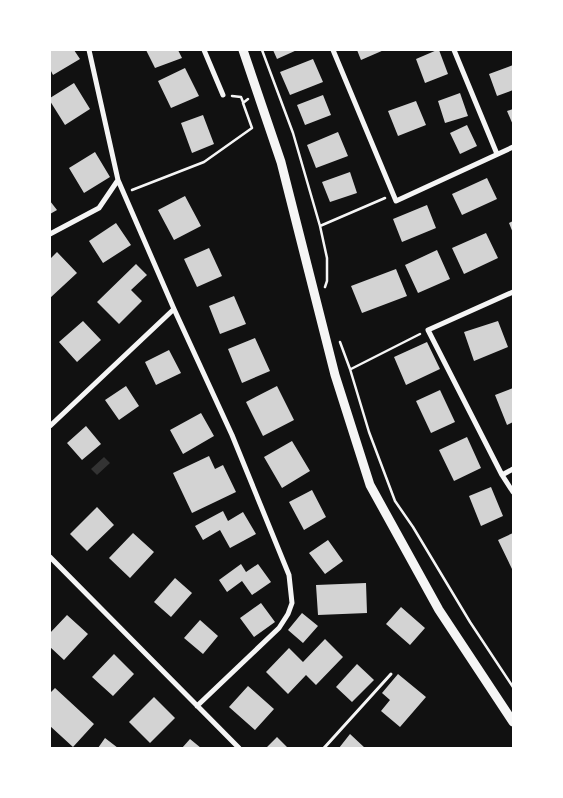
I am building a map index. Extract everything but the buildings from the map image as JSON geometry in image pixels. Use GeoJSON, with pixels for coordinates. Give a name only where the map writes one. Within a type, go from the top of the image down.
{"type":"FeatureCollection","features":[{"type":"Feature","properties":{"kind":"street"},"geometry":{"type":"LineString","coordinates":[[89,50],[118,180],[174,309],[232,435],[289,576],[292,592],[292,603],[288,614],[279,628],[197,706]]}},
{"type":"Feature","properties":{"kind":"street"},"geometry":{"type":"LineString","coordinates":[[204,50],[223,95]]}},
{"type":"Feature","properties":{"kind":"street"},"geometry":{"type":"LineString","coordinates":[[243,50],[281,162],[335,376],[370,485],[439,610],[513,722]]}},
{"type":"Feature","properties":{"kind":"street"},"geometry":{"type":"LineString","coordinates":[[333,50],[396,201],[513,147]]}},
{"type":"Feature","properties":{"kind":"street"},"geometry":{"type":"LineString","coordinates":[[454,50],[497,154]]}},
{"type":"Feature","properties":{"kind":"street"},"geometry":{"type":"LineString","coordinates":[[50,234],[99,208],[118,180]]}},
{"type":"Feature","properties":{"kind":"street"},"geometry":{"type":"LineString","coordinates":[[513,292],[428,330],[502,475],[513,492]]}},
{"type":"Feature","properties":{"kind":"street"},"geometry":{"type":"LineString","coordinates":[[50,426],[174,309]]}},
{"type":"Feature","properties":{"kind":"street"},"geometry":{"type":"LineString","coordinates":[[502,475],[513,469]]}},
{"type":"Feature","properties":{"kind":"street"},"geometry":{"type":"LineString","coordinates":[[50,557],[239,748]]}},
{"type":"Feature","properties":{"kind":"lane"},"geometry":{"type":"LineString","coordinates":[[324,748],[391,674]]}},
{"type":"Feature","properties":{"kind":"path"},"geometry":{"type":"LineString","coordinates":[[262,50],[293,134],[320,226],[327,258],[327,281],[323,294]]}},
{"type":"Feature","properties":{"kind":"path"},"geometry":{"type":"LineString","coordinates":[[243,103],[257,92]]}},
{"type":"Feature","properties":{"kind":"path"},"geometry":{"type":"LineString","coordinates":[[124,193],[204,162],[252,128],[241,97],[223,95]]}},
{"type":"Feature","properties":{"kind":"path"},"geometry":{"type":"LineString","coordinates":[[320,226],[393,194]]}},
{"type":"Feature","properties":{"kind":"path"},"geometry":{"type":"LineString","coordinates":[[335,376],[428,330]]}},
{"type":"Feature","properties":{"kind":"path"},"geometry":{"type":"LineString","coordinates":[[340,341],[369,432],[395,500],[470,622],[513,687]]}},
{"type":"Feature","properties":{"kind":"shaded area"},"geometry":{"type":"Polygon","coordinates":[[[104,457],[110,463],[97,475],[91,469],[104,457]]]}}]}
